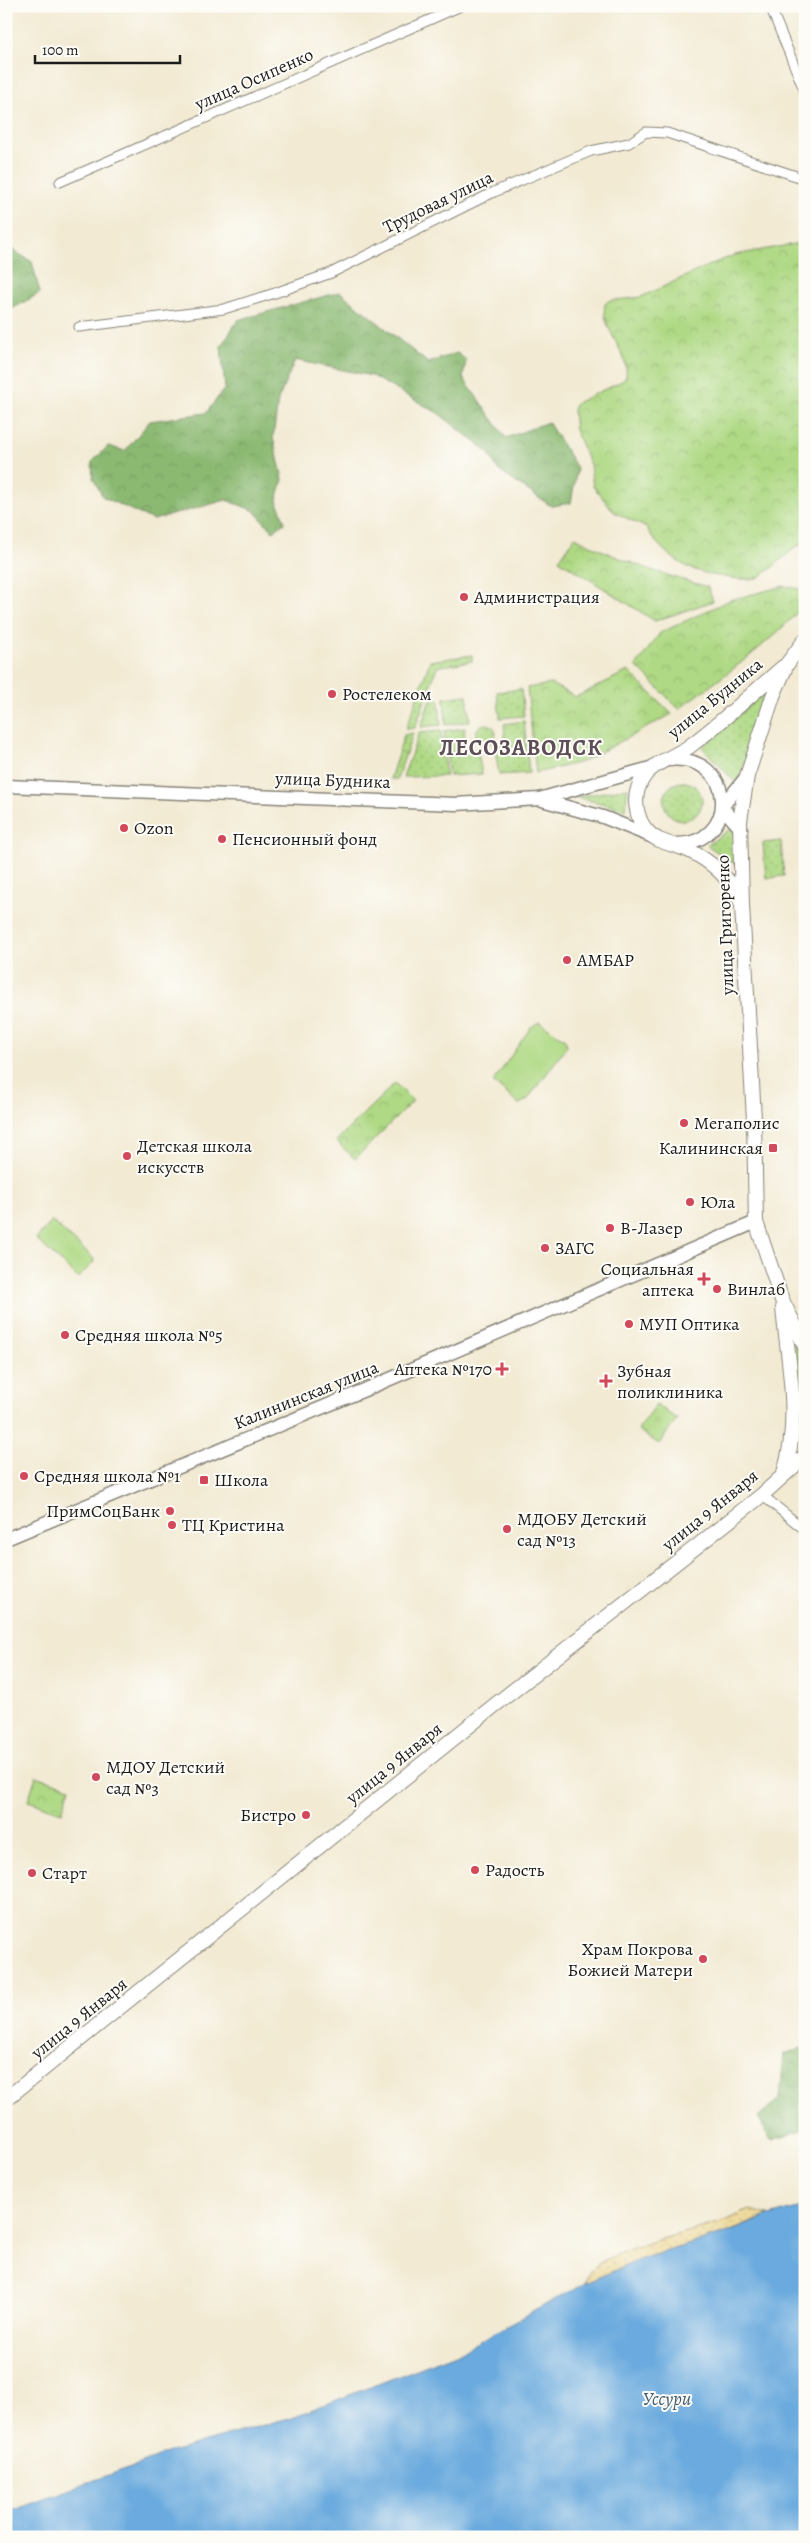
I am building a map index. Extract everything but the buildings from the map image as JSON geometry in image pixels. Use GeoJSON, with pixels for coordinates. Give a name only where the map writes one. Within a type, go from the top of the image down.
{"type":"FeatureCollection","features":[{"type":"Feature","properties":{"kind":"main road","name":"улица Григоренко"},"geometry":{"type":"LineString","coordinates":[[782,1300],[756,1222],[754,1119],[742,905],[741,829],[747,776],[773,696],[787,664],[803,642]]}},
{"type":"Feature","properties":{"kind":"main road","name":"улица Будника"},"geometry":{"type":"LineString","coordinates":[[666,760],[707,732],[787,664]]}},
{"type":"Feature","properties":{"kind":"main road"},"geometry":{"type":"LineString","coordinates":[[656,838],[646,830],[639,818],[636,804],[637,790],[644,777],[654,766],[666,760],[681,758],[695,761],[707,768],[719,786],[722,807],[741,829]]}},
{"type":"Feature","properties":{"kind":"main road","name":"улица Будника"},"geometry":{"type":"LineString","coordinates":[[6,786],[456,804],[539,800],[654,766]]}},
{"type":"Feature","properties":{"kind":"main road"},"geometry":{"type":"LineString","coordinates":[[671,844],[685,845],[704,836],[718,821],[722,807],[747,776]]}},
{"type":"Feature","properties":{"kind":"main road"},"geometry":{"type":"LineString","coordinates":[[539,800],[603,817],[699,857],[717,870],[736,890],[742,905]]}},
{"type":"Feature","properties":{"kind":"main road","name":"Калининская улица"},"geometry":{"type":"LineString","coordinates":[[6,1539],[351,1396],[756,1222]]}},
{"type":"Feature","properties":{"kind":"main road"},"geometry":{"type":"LineString","coordinates":[[782,1300],[805,1346]]}},
{"type":"Feature","properties":{"kind":"main road"},"geometry":{"type":"LineString","coordinates":[[782,1300],[792,1415],[792,1444],[784,1474]]}},
{"type":"Feature","properties":{"kind":"main road"},"geometry":{"type":"LineString","coordinates":[[805,1396],[798,1400],[792,1415],[795,1428],[805,1436]]}},
{"type":"Feature","properties":{"kind":"main road","name":"улица 9 Января"},"geometry":{"type":"LineString","coordinates":[[6,2100],[496,1705],[762,1495],[805,1456]]}},
{"type":"Feature","properties":{"kind":"street","name":"улица Осипенко"},"geometry":{"type":"LineString","coordinates":[[60,182],[461,6]]}},
{"type":"Feature","properties":{"kind":"street"},"geometry":{"type":"LineString","coordinates":[[770,6],[805,92]]}},
{"type":"Feature","properties":{"kind":"street","name":"Трудовая улица"},"geometry":{"type":"LineString","coordinates":[[79,327],[224,309],[276,293],[331,273],[494,192],[591,151],[629,144],[646,132],[667,134],[805,179]]}},
{"type":"Feature","properties":{"kind":"street"},"geometry":{"type":"LineString","coordinates":[[762,1495],[805,1530]]}},
{"type":"Feature","properties":{"kind":"green space"},"geometry":{"type":"Polygon","coordinates":[[[800,243],[805,245],[805,542],[765,573],[753,579],[722,577],[699,571],[684,565],[668,554],[647,528],[614,512],[593,486],[590,465],[575,430],[573,410],[576,403],[622,381],[626,377],[624,359],[607,322],[605,304],[608,301],[641,297],[735,255],[800,243]]]}},
{"type":"Feature","properties":{"kind":"green space"},"geometry":{"type":"Polygon","coordinates":[[[6,246],[32,262],[40,293],[10,310],[6,319],[6,246]]]}},
{"type":"Feature","properties":{"kind":"green space"},"geometry":{"type":"Polygon","coordinates":[[[340,292],[428,363],[457,353],[466,360],[463,378],[506,438],[548,422],[577,468],[571,503],[551,506],[499,471],[488,452],[438,413],[372,376],[295,360],[278,400],[273,438],[283,479],[277,500],[285,523],[273,531],[253,510],[226,500],[153,520],[103,497],[93,478],[92,462],[108,446],[125,451],[150,421],[206,413],[225,388],[221,346],[238,320],[340,292]]]}},
{"type":"Feature","properties":{"kind":"green space"},"geometry":{"type":"Polygon","coordinates":[[[575,537],[607,553],[640,566],[708,587],[713,601],[655,621],[559,560],[575,537]]]}},
{"type":"Feature","properties":{"kind":"green space"},"geometry":{"type":"Polygon","coordinates":[[[784,586],[805,590],[805,604],[761,647],[679,709],[636,666],[660,633],[730,600],[784,586]]]}},
{"type":"Feature","properties":{"kind":"green space"},"geometry":{"type":"Polygon","coordinates":[[[472,655],[472,661],[437,667],[415,728],[406,729],[430,661],[472,655]]]}},
{"type":"Feature","properties":{"kind":"green space"},"geometry":{"type":"Polygon","coordinates":[[[628,671],[672,714],[582,762],[536,773],[527,688],[551,684],[576,697],[628,671]]]}},
{"type":"Feature","properties":{"kind":"green space"},"geometry":{"type":"Polygon","coordinates":[[[774,684],[737,784],[702,747],[774,684]]]}},
{"type":"Feature","properties":{"kind":"green space"},"geometry":{"type":"Polygon","coordinates":[[[521,689],[524,716],[500,718],[497,692],[521,689]]]}},
{"type":"Feature","properties":{"kind":"green space"},"geometry":{"type":"Polygon","coordinates":[[[467,695],[470,721],[446,725],[444,698],[467,695]]]}},
{"type":"Feature","properties":{"kind":"green space"},"geometry":{"type":"Polygon","coordinates":[[[439,699],[441,725],[421,727],[430,700],[439,699]]]}},
{"type":"Feature","properties":{"kind":"green space"},"geometry":{"type":"Polygon","coordinates":[[[524,721],[529,773],[499,775],[495,749],[505,737],[504,724],[524,721]]]}},
{"type":"Feature","properties":{"kind":"green space"},"geometry":{"type":"Polygon","coordinates":[[[486,724],[493,727],[496,734],[493,741],[486,744],[479,741],[476,734],[479,727],[486,724]]]}},
{"type":"Feature","properties":{"kind":"green space"},"geometry":{"type":"Polygon","coordinates":[[[465,728],[465,740],[478,753],[482,774],[449,776],[444,731],[465,728]]]}},
{"type":"Feature","properties":{"kind":"green space"},"geometry":{"type":"Polygon","coordinates":[[[441,731],[446,776],[403,777],[419,733],[441,731]]]}},
{"type":"Feature","properties":{"kind":"green space"},"geometry":{"type":"Polygon","coordinates":[[[413,733],[397,779],[390,779],[404,735],[413,733]]]}},
{"type":"Feature","properties":{"kind":"green space"},"geometry":{"type":"Polygon","coordinates":[[[683,782],[697,787],[702,801],[697,815],[683,820],[669,815],[664,801],[669,787],[683,782]]]}},
{"type":"Feature","properties":{"kind":"green space"},"geometry":{"type":"Polygon","coordinates":[[[628,788],[625,809],[575,797],[628,788]]]}},
{"type":"Feature","properties":{"kind":"green space"},"geometry":{"type":"Polygon","coordinates":[[[736,825],[736,865],[707,845],[736,825]]]}},
{"type":"Feature","properties":{"kind":"green space"},"geometry":{"type":"Polygon","coordinates":[[[781,841],[784,876],[766,878],[763,843],[781,841]]]}},
{"type":"Feature","properties":{"kind":"green space"},"geometry":{"type":"Polygon","coordinates":[[[539,1022],[565,1039],[567,1046],[527,1100],[519,1104],[493,1082],[531,1027],[539,1022]]]}},
{"type":"Feature","properties":{"kind":"green space"},"geometry":{"type":"Polygon","coordinates":[[[395,1083],[413,1101],[355,1159],[336,1141],[395,1083]]]}},
{"type":"Feature","properties":{"kind":"green space"},"geometry":{"type":"Polygon","coordinates":[[[52,1221],[94,1259],[93,1263],[78,1278],[36,1239],[52,1221]]]}},
{"type":"Feature","properties":{"kind":"green space"},"geometry":{"type":"Polygon","coordinates":[[[793,1332],[805,1358],[805,1379],[798,1380],[793,1332]]]}},
{"type":"Feature","properties":{"kind":"green space"},"geometry":{"type":"Polygon","coordinates":[[[656,1405],[677,1419],[659,1444],[638,1430],[656,1405]]]}},
{"type":"Feature","properties":{"kind":"green space"},"geometry":{"type":"Polygon","coordinates":[[[36,1776],[70,1787],[62,1812],[28,1801],[36,1776]]]}},
{"type":"Feature","properties":{"kind":"green space"},"geometry":{"type":"Polygon","coordinates":[[[805,2047],[805,2130],[771,2140],[758,2118],[780,2098],[784,2054],[805,2047]]]}},
{"type":"Feature","properties":{"kind":"sand"},"geometry":{"type":"Polygon","coordinates":[[[750,2210],[769,2215],[726,2233],[644,2258],[585,2283],[589,2272],[594,2267],[621,2253],[654,2241],[722,2222],[750,2210]]]}},
{"type":"Feature","properties":{"kind":"water","name":"Уссури"},"geometry":{"type":"Polygon","coordinates":[[[805,2206],[805,2537],[6,2537],[6,2513],[174,2451],[295,2416],[456,2354],[585,2283],[644,2258],[726,2233],[769,2216],[805,2206]]]}},
{"type":"Feature","properties":{"kind":"place","name":"Администрация"},"geometry":{"type":"Point","coordinates":[464,597]}},
{"type":"Feature","properties":{"kind":"place","name":"Ростелеком"},"geometry":{"type":"Point","coordinates":[332,694]}},
{"type":"Feature","properties":{"kind":"place","name":"Ozon"},"geometry":{"type":"Point","coordinates":[124,828]}},
{"type":"Feature","properties":{"kind":"place","name":"Пенсионный фонд"},"geometry":{"type":"Point","coordinates":[222,839]}},
{"type":"Feature","properties":{"kind":"place","name":"АМБАР"},"geometry":{"type":"Point","coordinates":[567,960]}},
{"type":"Feature","properties":{"kind":"place","name":"Мегаполис"},"geometry":{"type":"Point","coordinates":[684,1123]}},
{"type":"Feature","properties":{"kind":"place","name":"Калининская"},"geometry":{"type":"Point","coordinates":[773,1148]}},
{"type":"Feature","properties":{"kind":"place","name":"Детская школа искусств"},"geometry":{"type":"Point","coordinates":[127,1156]}},
{"type":"Feature","properties":{"kind":"place","name":"Юла"},"geometry":{"type":"Point","coordinates":[690,1202]}},
{"type":"Feature","properties":{"kind":"place","name":"В-Лазер"},"geometry":{"type":"Point","coordinates":[610,1228]}},
{"type":"Feature","properties":{"kind":"place","name":"ЗАГС"},"geometry":{"type":"Point","coordinates":[545,1248]}},
{"type":"Feature","properties":{"kind":"place","name":"Социальная аптека"},"geometry":{"type":"Point","coordinates":[704,1279]}},
{"type":"Feature","properties":{"kind":"place","name":"Винлаб"},"geometry":{"type":"Point","coordinates":[717,1289]}},
{"type":"Feature","properties":{"kind":"place","name":"МУП Оптика"},"geometry":{"type":"Point","coordinates":[629,1324]}},
{"type":"Feature","properties":{"kind":"place","name":"Средняя школа №5"},"geometry":{"type":"Point","coordinates":[65,1335]}},
{"type":"Feature","properties":{"kind":"place","name":"Аптека №170"},"geometry":{"type":"Point","coordinates":[502,1369]}},
{"type":"Feature","properties":{"kind":"place","name":"Зубная поликлиника"},"geometry":{"type":"Point","coordinates":[606,1381]}},
{"type":"Feature","properties":{"kind":"place","name":"Средняя школа №1"},"geometry":{"type":"Point","coordinates":[24,1476]}},
{"type":"Feature","properties":{"kind":"place","name":"Школа"},"geometry":{"type":"Point","coordinates":[204,1480]}},
{"type":"Feature","properties":{"kind":"place","name":"ПримСоцБанк"},"geometry":{"type":"Point","coordinates":[170,1511]}},
{"type":"Feature","properties":{"kind":"place","name":"ТЦ Кристина"},"geometry":{"type":"Point","coordinates":[172,1525]}},
{"type":"Feature","properties":{"kind":"place","name":"МДОБУ Детский сад №13"},"geometry":{"type":"Point","coordinates":[507,1529]}},
{"type":"Feature","properties":{"kind":"place","name":"МДОУ Детский сад №3"},"geometry":{"type":"Point","coordinates":[96,1777]}},
{"type":"Feature","properties":{"kind":"place","name":"Бистро"},"geometry":{"type":"Point","coordinates":[306,1815]}},
{"type":"Feature","properties":{"kind":"place","name":"Радость"},"geometry":{"type":"Point","coordinates":[475,1870]}},
{"type":"Feature","properties":{"kind":"place","name":"Старт"},"geometry":{"type":"Point","coordinates":[32,1873]}},
{"type":"Feature","properties":{"kind":"place","name":"Храм Покрова Божией Матери"},"geometry":{"type":"Point","coordinates":[703,1959]}},
{"type":"Feature","properties":{"kind":"district","name":"ЛЕСОЗАВОДСК"},"geometry":{"type":"Point","coordinates":[521,748]}}]}
